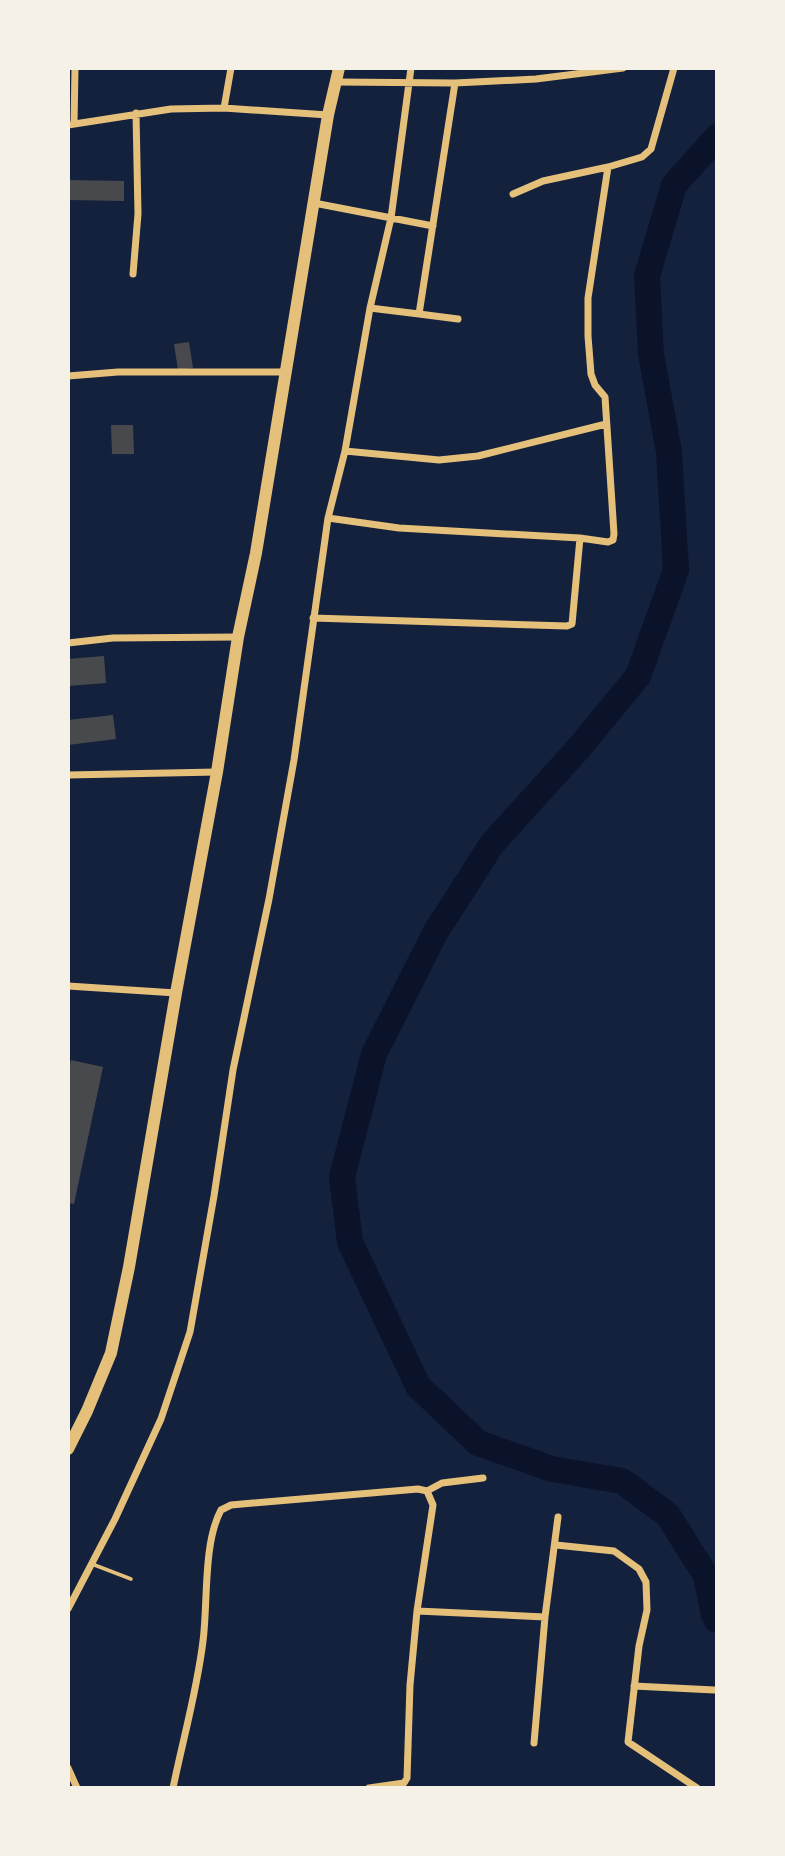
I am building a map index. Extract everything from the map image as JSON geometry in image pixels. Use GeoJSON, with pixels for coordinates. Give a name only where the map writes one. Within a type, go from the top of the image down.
{"type":"FeatureCollection","features":[{"type":"Feature","properties":{"kind":"highway"},"geometry":{"type":"LineString","coordinates":[[68,1449],[111,1353],[129,1267],[217,772],[238,637],[256,554],[328,115],[339,68]]}},
{"type":"Feature","properties":{"kind":"street"},"geometry":{"type":"LineString","coordinates":[[75,68],[71,125],[172,108],[224,108],[328,115]]}},
{"type":"Feature","properties":{"kind":"street"},"geometry":{"type":"LineString","coordinates":[[224,108],[231,68]]}},
{"type":"Feature","properties":{"kind":"street"},"geometry":{"type":"LineString","coordinates":[[68,1609],[160,1419],[190,1332],[233,1070],[292,773],[328,518],[345,452],[370,308],[391,218],[411,68]]}},
{"type":"Feature","properties":{"kind":"street"},"geometry":{"type":"LineString","coordinates":[[336,82],[455,83],[536,79],[623,68]]}},
{"type":"Feature","properties":{"kind":"street"},"geometry":{"type":"LineString","coordinates":[[513,194],[543,181],[642,157],[651,149],[674,68]]}},
{"type":"Feature","properties":{"kind":"street"},"geometry":{"type":"LineString","coordinates":[[419,314],[455,83]]}},
{"type":"Feature","properties":{"kind":"street"},"geometry":{"type":"LineString","coordinates":[[133,274],[138,214],[136,113]]}},
{"type":"Feature","properties":{"kind":"street"},"geometry":{"type":"LineString","coordinates":[[328,518],[399,528],[580,538],[608,542],[614,538],[605,397],[591,374],[588,336],[588,298],[608,167]]}},
{"type":"Feature","properties":{"kind":"street"},"geometry":{"type":"LineString","coordinates":[[314,203],[433,226]]}},
{"type":"Feature","properties":{"kind":"street"},"geometry":{"type":"LineString","coordinates":[[370,308],[458,319]]}},
{"type":"Feature","properties":{"kind":"street"},"geometry":{"type":"LineString","coordinates":[[68,376],[118,372],[286,372]]}},
{"type":"Feature","properties":{"kind":"street"},"geometry":{"type":"LineString","coordinates":[[345,452],[402,458],[452,459],[478,456],[606,424]]}},
{"type":"Feature","properties":{"kind":"street"},"geometry":{"type":"LineString","coordinates":[[313,618],[568,626],[572,624],[580,538]]}},
{"type":"Feature","properties":{"kind":"street"},"geometry":{"type":"LineString","coordinates":[[68,643],[113,639],[238,637]]}},
{"type":"Feature","properties":{"kind":"street"},"geometry":{"type":"LineString","coordinates":[[68,775],[217,772]]}},
{"type":"Feature","properties":{"kind":"street"},"geometry":{"type":"LineString","coordinates":[[68,986],[176,993]]}},
{"type":"Feature","properties":{"kind":"street"},"geometry":{"type":"LineString","coordinates":[[173,1788],[192,1713],[204,1639],[209,1560],[215,1520],[221,1510],[231,1505],[418,1489],[427,1491],[442,1483],[483,1478]]}},
{"type":"Feature","properties":{"kind":"street"},"geometry":{"type":"LineString","coordinates":[[369,1788],[408,1785],[416,1611],[433,1505],[427,1491]]}},
{"type":"Feature","properties":{"kind":"street"},"geometry":{"type":"LineString","coordinates":[[534,1743],[545,1617],[558,1517]]}},
{"type":"Feature","properties":{"kind":"street"},"geometry":{"type":"LineString","coordinates":[[556,1545],[614,1551],[643,1575],[646,1582],[647,1610],[639,1646],[628,1742],[698,1788]]}},
{"type":"Feature","properties":{"kind":"street"},"geometry":{"type":"LineString","coordinates":[[416,1611],[545,1617]]}},
{"type":"Feature","properties":{"kind":"street"},"geometry":{"type":"LineString","coordinates":[[634,1686],[714,1690]]}},
{"type":"Feature","properties":{"kind":"street"},"geometry":{"type":"LineString","coordinates":[[68,1768],[77,1788]]}},
{"type":"Feature","properties":{"kind":"lane"},"geometry":{"type":"LineString","coordinates":[[92,1564],[131,1579]]}},
{"type":"Feature","properties":{"kind":"building"},"geometry":{"type":"Polygon","coordinates":[[[68,180],[124,181],[124,201],[68,200],[68,180]]]}},
{"type":"Feature","properties":{"kind":"building"},"geometry":{"type":"Polygon","coordinates":[[[189,342],[193,368],[178,370],[174,344],[189,342]]]}},
{"type":"Feature","properties":{"kind":"building"},"geometry":{"type":"Polygon","coordinates":[[[111,425],[133,425],[134,454],[112,454],[111,425]]]}},
{"type":"Feature","properties":{"kind":"building"},"geometry":{"type":"Polygon","coordinates":[[[104,656],[106,683],[68,686],[68,659],[104,656]]]}},
{"type":"Feature","properties":{"kind":"building"},"geometry":{"type":"Polygon","coordinates":[[[113,715],[116,739],[68,745],[68,720],[113,715]]]}},
{"type":"Feature","properties":{"kind":"building"},"geometry":{"type":"Polygon","coordinates":[[[71,1060],[103,1067],[74,1204],[68,1203],[68,1073],[71,1060]]]}},
{"type":"Feature","properties":{"kind":"waterway"},"geometry":{"type":"LineString","coordinates":[[717,137],[674,185],[647,276],[651,354],[669,452],[676,570],[638,676],[578,749],[492,844],[435,933],[374,1054],[342,1177],[350,1242],[418,1386],[478,1443],[552,1469],[622,1481],[668,1515],[706,1576],[717,1620]]}}]}
